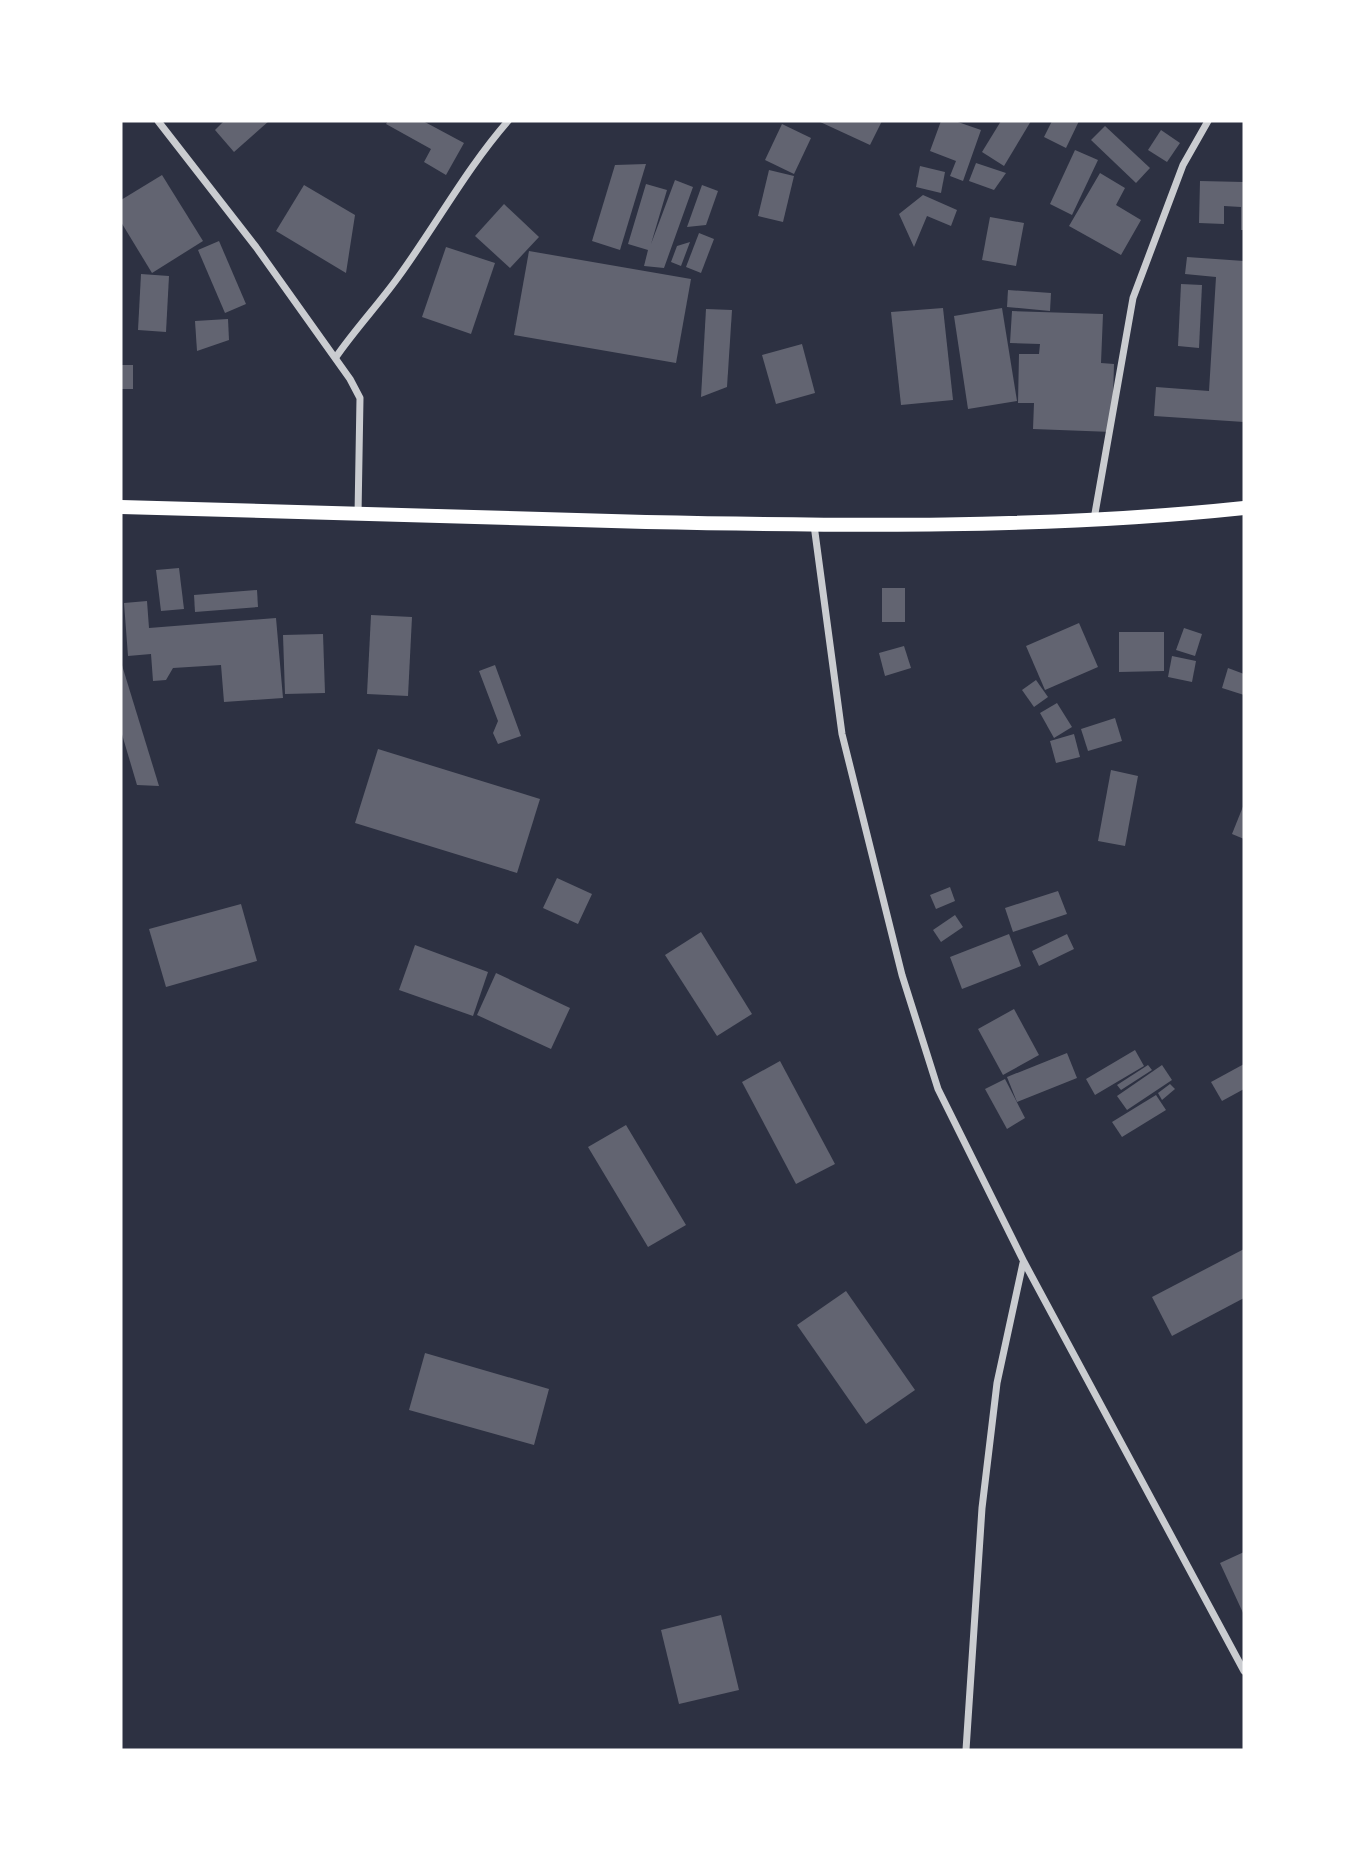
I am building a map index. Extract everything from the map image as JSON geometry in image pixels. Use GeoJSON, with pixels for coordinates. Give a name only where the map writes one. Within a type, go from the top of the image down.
{"type":"FeatureCollection","features":[{"type":"Feature","properties":{"kind":"main road"},"geometry":{"type":"LineString","coordinates":[[121,507],[814,525],[1151,518],[1244,508]]}},
{"type":"Feature","properties":{"kind":"street"},"geometry":{"type":"LineString","coordinates":[[158,121],[256,247],[336,357],[360,398],[358,515]]}},
{"type":"Feature","properties":{"kind":"street"},"geometry":{"type":"LineString","coordinates":[[336,357],[356,327],[370,314],[400,275],[489,143],[508,121]]}},
{"type":"Feature","properties":{"kind":"street"},"geometry":{"type":"LineString","coordinates":[[1094,520],[1133,298],[1183,165],[1208,121]]}},
{"type":"Feature","properties":{"kind":"street"},"geometry":{"type":"LineString","coordinates":[[814,525],[842,734],[902,975],[938,1089],[1024,1262],[1244,1671]]}},
{"type":"Feature","properties":{"kind":"street"},"geometry":{"type":"LineString","coordinates":[[966,1750],[984,1494],[997,1383],[1024,1262]]}},
{"type":"Feature","properties":{"kind":"building"},"geometry":{"type":"Polygon","coordinates":[[[224,121],[269,121],[234,152],[215,130],[224,121]]]}},
{"type":"Feature","properties":{"kind":"building"},"geometry":{"type":"Polygon","coordinates":[[[388,121],[423,121],[464,143],[446,175],[424,162],[431,149],[386,124],[388,121]]]}},
{"type":"Feature","properties":{"kind":"building"},"geometry":{"type":"Polygon","coordinates":[[[818,121],[882,121],[870,145],[818,121]]]}},
{"type":"Feature","properties":{"kind":"building"},"geometry":{"type":"Polygon","coordinates":[[[941,121],[955,121],[981,130],[963,181],[950,176],[956,161],[930,151],[941,121]]]}},
{"type":"Feature","properties":{"kind":"building"},"geometry":{"type":"Polygon","coordinates":[[[1001,121],[1031,121],[1004,166],[982,152],[1001,121]]]}},
{"type":"Feature","properties":{"kind":"building"},"geometry":{"type":"Polygon","coordinates":[[[1052,121],[1079,121],[1066,148],[1044,137],[1052,121]]]}},
{"type":"Feature","properties":{"kind":"building"},"geometry":{"type":"Polygon","coordinates":[[[782,124],[811,138],[794,174],[765,160],[782,124]]]}},
{"type":"Feature","properties":{"kind":"building"},"geometry":{"type":"Polygon","coordinates":[[[1105,126],[1150,168],[1136,183],[1091,140],[1105,126]]]}},
{"type":"Feature","properties":{"kind":"building"},"geometry":{"type":"Polygon","coordinates":[[[1161,130],[1180,143],[1167,162],[1148,150],[1161,130]]]}},
{"type":"Feature","properties":{"kind":"building"},"geometry":{"type":"Polygon","coordinates":[[[1075,150],[1098,160],[1072,215],[1050,204],[1075,150]]]}},
{"type":"Feature","properties":{"kind":"building"},"geometry":{"type":"Polygon","coordinates":[[[976,163],[1006,173],[994,190],[969,181],[976,163]]]}},
{"type":"Feature","properties":{"kind":"building"},"geometry":{"type":"Polygon","coordinates":[[[646,164],[620,250],[592,241],[615,165],[646,164]]]}},
{"type":"Feature","properties":{"kind":"building"},"geometry":{"type":"Polygon","coordinates":[[[920,166],[945,172],[941,193],[916,187],[920,166]]]}},
{"type":"Feature","properties":{"kind":"building"},"geometry":{"type":"Polygon","coordinates":[[[769,170],[794,176],[783,222],[758,216],[769,170]]]}},
{"type":"Feature","properties":{"kind":"building"},"geometry":{"type":"Polygon","coordinates":[[[1100,173],[1125,188],[1116,205],[1141,220],[1121,255],[1069,226],[1100,173]]]}},
{"type":"Feature","properties":{"kind":"building"},"geometry":{"type":"Polygon","coordinates":[[[162,175],[203,241],[152,273],[121,222],[121,200],[162,175]]]}},
{"type":"Feature","properties":{"kind":"building"},"geometry":{"type":"Polygon","coordinates":[[[675,180],[693,187],[664,268],[644,266],[648,250],[628,244],[646,184],[667,190],[651,244],[675,180]]]}},
{"type":"Feature","properties":{"kind":"building"},"geometry":{"type":"Polygon","coordinates":[[[1200,181],[1244,182],[1244,230],[1241,230],[1241,207],[1224,206],[1224,224],[1199,223],[1200,181]]]}},
{"type":"Feature","properties":{"kind":"building"},"geometry":{"type":"Polygon","coordinates":[[[304,185],[355,215],[346,273],[276,231],[304,185]]]}},
{"type":"Feature","properties":{"kind":"building"},"geometry":{"type":"Polygon","coordinates":[[[702,185],[718,191],[706,225],[687,227],[702,185]]]}},
{"type":"Feature","properties":{"kind":"building"},"geometry":{"type":"Polygon","coordinates":[[[923,195],[957,210],[951,226],[927,216],[914,247],[899,214],[923,195]]]}},
{"type":"Feature","properties":{"kind":"building"},"geometry":{"type":"Polygon","coordinates":[[[504,204],[539,237],[510,268],[475,236],[504,204]]]}},
{"type":"Feature","properties":{"kind":"building"},"geometry":{"type":"Polygon","coordinates":[[[990,217],[1024,223],[1016,266],[982,260],[990,217]]]}},
{"type":"Feature","properties":{"kind":"building"},"geometry":{"type":"Polygon","coordinates":[[[699,233],[714,239],[701,273],[686,267],[699,233]]]}},
{"type":"Feature","properties":{"kind":"building"},"geometry":{"type":"Polygon","coordinates":[[[219,241],[246,304],[225,313],[198,250],[219,241]]]}},
{"type":"Feature","properties":{"kind":"building"},"geometry":{"type":"Polygon","coordinates":[[[690,242],[681,266],[671,262],[677,246],[690,242]]]}},
{"type":"Feature","properties":{"kind":"building"},"geometry":{"type":"Polygon","coordinates":[[[446,247],[495,263],[471,334],[422,317],[446,247]]]}},
{"type":"Feature","properties":{"kind":"building"},"geometry":{"type":"Polygon","coordinates":[[[529,251],[691,279],[676,363],[514,335],[529,251]]]}},
{"type":"Feature","properties":{"kind":"building"},"geometry":{"type":"Polygon","coordinates":[[[1187,257],[1244,261],[1244,422],[1154,416],[1156,387],[1209,391],[1216,277],[1185,274],[1187,257]]]}},
{"type":"Feature","properties":{"kind":"building"},"geometry":{"type":"Polygon","coordinates":[[[141,274],[169,276],[166,332],[138,330],[141,274]]]}},
{"type":"Feature","properties":{"kind":"building"},"geometry":{"type":"Polygon","coordinates":[[[1181,284],[1202,285],[1199,348],[1178,346],[1181,284]]]}},
{"type":"Feature","properties":{"kind":"building"},"geometry":{"type":"Polygon","coordinates":[[[1008,290],[1051,293],[1050,311],[1007,307],[1008,290]]]}},
{"type":"Feature","properties":{"kind":"building"},"geometry":{"type":"Polygon","coordinates":[[[943,308],[953,400],[901,405],[891,312],[943,308]]]}},
{"type":"Feature","properties":{"kind":"building"},"geometry":{"type":"Polygon","coordinates":[[[1002,308],[1017,401],[968,409],[954,316],[1002,308]]]}},
{"type":"Feature","properties":{"kind":"building"},"geometry":{"type":"Polygon","coordinates":[[[706,309],[732,310],[727,387],[701,397],[706,309]]]}},
{"type":"Feature","properties":{"kind":"building"},"geometry":{"type":"Polygon","coordinates":[[[1012,311],[1103,314],[1101,363],[1114,364],[1112,432],[1033,429],[1034,403],[1018,403],[1019,354],[1039,354],[1040,344],[1010,343],[1012,311]]]}},
{"type":"Feature","properties":{"kind":"building"},"geometry":{"type":"Polygon","coordinates":[[[228,319],[229,340],[197,351],[195,321],[228,319]]]}},
{"type":"Feature","properties":{"kind":"building"},"geometry":{"type":"Polygon","coordinates":[[[802,344],[815,393],[776,404],[762,355],[802,344]]]}},
{"type":"Feature","properties":{"kind":"building"},"geometry":{"type":"Polygon","coordinates":[[[121,365],[133,365],[133,389],[121,389],[121,365]]]}},
{"type":"Feature","properties":{"kind":"building"},"geometry":{"type":"Polygon","coordinates":[[[179,568],[184,609],[161,611],[156,570],[179,568]]]}},
{"type":"Feature","properties":{"kind":"building"},"geometry":{"type":"Polygon","coordinates":[[[882,588],[905,588],[905,622],[882,622],[882,588]]]}},
{"type":"Feature","properties":{"kind":"building"},"geometry":{"type":"Polygon","coordinates":[[[257,590],[258,607],[195,612],[194,595],[257,590]]]}},
{"type":"Feature","properties":{"kind":"building"},"geometry":{"type":"Polygon","coordinates":[[[147,601],[149,628],[276,618],[283,698],[224,702],[221,665],[173,668],[166,680],[153,681],[151,654],[128,656],[124,603],[147,601]]]}},
{"type":"Feature","properties":{"kind":"building"},"geometry":{"type":"Polygon","coordinates":[[[371,615],[412,617],[408,696],[367,694],[371,615]]]}},
{"type":"Feature","properties":{"kind":"building"},"geometry":{"type":"Polygon","coordinates":[[[1079,623],[1098,667],[1045,690],[1026,646],[1079,623]]]}},
{"type":"Feature","properties":{"kind":"building"},"geometry":{"type":"Polygon","coordinates":[[[1184,628],[1202,634],[1195,656],[1176,650],[1184,628]]]}},
{"type":"Feature","properties":{"kind":"building"},"geometry":{"type":"Polygon","coordinates":[[[1119,632],[1164,632],[1164,671],[1119,672],[1119,632]]]}},
{"type":"Feature","properties":{"kind":"building"},"geometry":{"type":"Polygon","coordinates":[[[323,634],[325,693],[285,694],[283,635],[323,634]]]}},
{"type":"Feature","properties":{"kind":"building"},"geometry":{"type":"Polygon","coordinates":[[[904,646],[911,668],[885,676],[879,653],[904,646]]]}},
{"type":"Feature","properties":{"kind":"building"},"geometry":{"type":"Polygon","coordinates":[[[1172,656],[1196,661],[1192,682],[1168,677],[1172,656]]]}},
{"type":"Feature","properties":{"kind":"building"},"geometry":{"type":"Polygon","coordinates":[[[121,662],[159,786],[137,785],[121,731],[121,662]]]}},
{"type":"Feature","properties":{"kind":"building"},"geometry":{"type":"Polygon","coordinates":[[[495,665],[521,736],[498,744],[493,733],[498,721],[479,671],[495,665]]]}},
{"type":"Feature","properties":{"kind":"building"},"geometry":{"type":"Polygon","coordinates":[[[1228,668],[1244,674],[1244,695],[1222,688],[1228,668]]]}},
{"type":"Feature","properties":{"kind":"building"},"geometry":{"type":"Polygon","coordinates":[[[1036,680],[1048,697],[1034,707],[1022,690],[1036,680]]]}},
{"type":"Feature","properties":{"kind":"building"},"geometry":{"type":"Polygon","coordinates":[[[1057,703],[1072,727],[1054,738],[1040,713],[1057,703]]]}},
{"type":"Feature","properties":{"kind":"building"},"geometry":{"type":"Polygon","coordinates":[[[1115,718],[1122,741],[1088,751],[1081,729],[1115,718]]]}},
{"type":"Feature","properties":{"kind":"building"},"geometry":{"type":"Polygon","coordinates":[[[1074,734],[1080,757],[1056,763],[1050,741],[1074,734]]]}},
{"type":"Feature","properties":{"kind":"building"},"geometry":{"type":"Polygon","coordinates":[[[378,749],[540,799],[517,873],[355,823],[378,749]]]}},
{"type":"Feature","properties":{"kind":"building"},"geometry":{"type":"Polygon","coordinates":[[[1111,770],[1138,776],[1125,846],[1098,841],[1111,770]]]}},
{"type":"Feature","properties":{"kind":"building"},"geometry":{"type":"Polygon","coordinates":[[[1244,804],[1244,839],[1232,834],[1244,804]]]}},
{"type":"Feature","properties":{"kind":"building"},"geometry":{"type":"Polygon","coordinates":[[[557,878],[592,894],[578,924],[543,908],[557,878]]]}},
{"type":"Feature","properties":{"kind":"building"},"geometry":{"type":"Polygon","coordinates":[[[950,887],[955,901],[936,909],[930,895],[950,887]]]}},
{"type":"Feature","properties":{"kind":"building"},"geometry":{"type":"Polygon","coordinates":[[[1058,891],[1067,914],[1013,932],[1005,908],[1058,891]]]}},
{"type":"Feature","properties":{"kind":"building"},"geometry":{"type":"Polygon","coordinates":[[[241,904],[257,961],[166,987],[149,929],[241,904]]]}},
{"type":"Feature","properties":{"kind":"building"},"geometry":{"type":"Polygon","coordinates":[[[955,915],[963,927],[941,942],[933,930],[955,915]]]}},
{"type":"Feature","properties":{"kind":"building"},"geometry":{"type":"Polygon","coordinates":[[[701,932],[752,1014],[717,1036],[665,955],[701,932]]]}},
{"type":"Feature","properties":{"kind":"building"},"geometry":{"type":"Polygon","coordinates":[[[1009,934],[1021,966],[962,989],[950,957],[1009,934]]]}},
{"type":"Feature","properties":{"kind":"building"},"geometry":{"type":"Polygon","coordinates":[[[1067,934],[1074,949],[1039,966],[1032,951],[1067,934]]]}},
{"type":"Feature","properties":{"kind":"building"},"geometry":{"type":"Polygon","coordinates":[[[415,945],[488,972],[473,1016],[399,990],[415,945]]]}},
{"type":"Feature","properties":{"kind":"building"},"geometry":{"type":"Polygon","coordinates":[[[496,973],[570,1008],[551,1049],[477,1015],[496,973]]]}},
{"type":"Feature","properties":{"kind":"building"},"geometry":{"type":"Polygon","coordinates":[[[1014,1009],[1039,1055],[1003,1075],[978,1029],[1014,1009]]]}},
{"type":"Feature","properties":{"kind":"building"},"geometry":{"type":"Polygon","coordinates":[[[1135,1050],[1144,1066],[1095,1095],[1086,1079],[1135,1050]]]}},
{"type":"Feature","properties":{"kind":"building"},"geometry":{"type":"Polygon","coordinates":[[[1067,1053],[1077,1078],[1017,1102],[1007,1077],[1067,1053]]]}},
{"type":"Feature","properties":{"kind":"building"},"geometry":{"type":"Polygon","coordinates":[[[780,1061],[835,1164],[796,1184],[742,1082],[780,1061]]]}},
{"type":"Feature","properties":{"kind":"building"},"geometry":{"type":"Polygon","coordinates":[[[1244,1064],[1244,1089],[1222,1101],[1211,1082],[1244,1064]]]}},
{"type":"Feature","properties":{"kind":"building"},"geometry":{"type":"Polygon","coordinates":[[[1148,1065],[1152,1070],[1121,1090],[1117,1085],[1148,1065]]]}},
{"type":"Feature","properties":{"kind":"building"},"geometry":{"type":"Polygon","coordinates":[[[1162,1065],[1172,1080],[1127,1110],[1117,1096],[1162,1065]]]}},
{"type":"Feature","properties":{"kind":"building"},"geometry":{"type":"Polygon","coordinates":[[[1005,1079],[1025,1118],[1007,1129],[985,1089],[1005,1079]]]}},
{"type":"Feature","properties":{"kind":"building"},"geometry":{"type":"Polygon","coordinates":[[[1170,1084],[1175,1089],[1162,1100],[1158,1093],[1170,1084]]]}},
{"type":"Feature","properties":{"kind":"building"},"geometry":{"type":"Polygon","coordinates":[[[1156,1095],[1166,1110],[1122,1137],[1112,1122],[1156,1095]]]}},
{"type":"Feature","properties":{"kind":"building"},"geometry":{"type":"Polygon","coordinates":[[[626,1125],[686,1225],[648,1247],[588,1147],[626,1125]]]}},
{"type":"Feature","properties":{"kind":"building"},"geometry":{"type":"Polygon","coordinates":[[[1244,1249],[1244,1298],[1172,1336],[1152,1297],[1244,1249]]]}},
{"type":"Feature","properties":{"kind":"building"},"geometry":{"type":"Polygon","coordinates":[[[846,1291],[915,1390],[866,1424],[797,1325],[846,1291]]]}},
{"type":"Feature","properties":{"kind":"building"},"geometry":{"type":"Polygon","coordinates":[[[425,1353],[549,1389],[534,1445],[409,1410],[425,1353]]]}},
{"type":"Feature","properties":{"kind":"building"},"geometry":{"type":"Polygon","coordinates":[[[1244,1552],[1244,1615],[1220,1563],[1244,1552]]]}},
{"type":"Feature","properties":{"kind":"building"},"geometry":{"type":"Polygon","coordinates":[[[721,1615],[739,1690],[679,1704],[661,1630],[721,1615]]]}}]}
